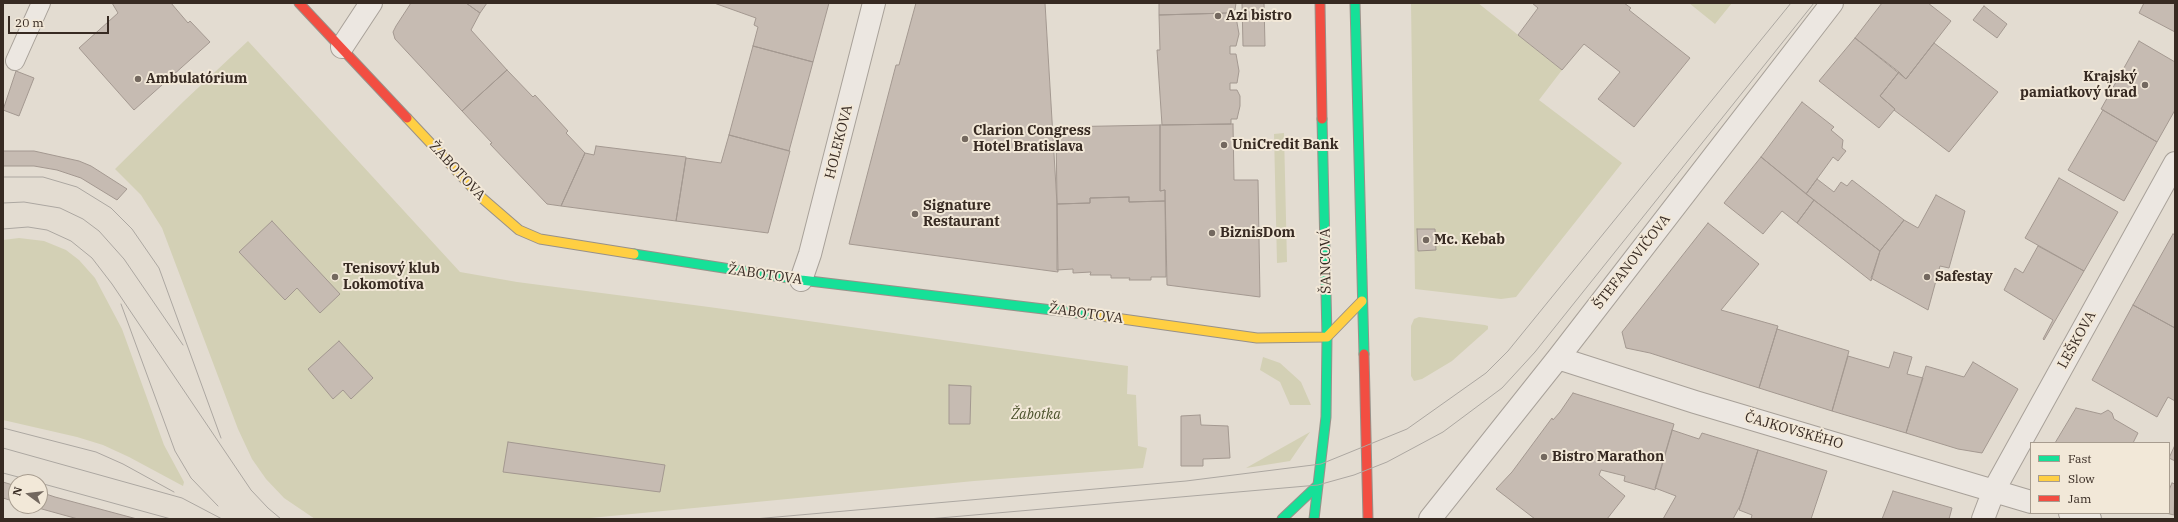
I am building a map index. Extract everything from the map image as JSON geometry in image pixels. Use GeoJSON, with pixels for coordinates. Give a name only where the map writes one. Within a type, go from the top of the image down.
{"type":"FeatureCollection","features":[{"type":"Feature","properties":{"kind":"street","name":"ŽABOTOVA"},"geometry":{"type":"LineString","coordinates":[[299,3],[342,47],[482,198],[519,230],[540,239],[600,250],[801,280],[1060,310],[1257,338],[1327,337]]}},
{"type":"Feature","properties":{"kind":"street"},"geometry":{"type":"LineString","coordinates":[[342,47],[371,3]]}},
{"type":"Feature","properties":{"kind":"street","name":"HOLEKOVA"},"geometry":{"type":"LineString","coordinates":[[801,280],[810,254],[874,3]]}},
{"type":"Feature","properties":{"kind":"street","name":"ŠANCOVÁ"},"geometry":{"type":"LineString","coordinates":[[1314,519],[1326,416],[1327,337],[1320,3]]}},
{"type":"Feature","properties":{"kind":"street"},"geometry":{"type":"LineString","coordinates":[[1355,3],[1368,519]]}},
{"type":"Feature","properties":{"kind":"street","name":"ŠTEFANOVIČOVA"},"geometry":{"type":"LineString","coordinates":[[1430,519],[1558,358],[1832,3]]}},
{"type":"Feature","properties":{"kind":"street","name":"LEŠKOVA"},"geometry":{"type":"LineString","coordinates":[[1983,519],[1994,490],[2175,163]]}},
{"type":"Feature","properties":{"kind":"street"},"geometry":{"type":"LineString","coordinates":[[1327,337],[1362,300]]}},
{"type":"Feature","properties":{"kind":"street","name":"ČAJKOVSKÉHO"},"geometry":{"type":"LineString","coordinates":[[1558,358],[1695,402],[2030,502]]}},
{"type":"Feature","properties":{"kind":"street"},"geometry":{"type":"LineString","coordinates":[[1282,519],[1318,485]]}},
{"type":"Feature","properties":{"kind":"street"},"geometry":{"type":"LineString","coordinates":[[2073,514],[2090,519]]}},
{"type":"Feature","properties":{"kind":"lane"},"geometry":{"type":"LineString","coordinates":[[15,61],[41,3]]}},
{"type":"Feature","properties":{"kind":"green space"},"geometry":{"type":"Polygon","coordinates":[[[1411,3],[1478,3],[1562,70],[1539,100],[1622,163],[1516,297],[1501,299],[1415,289],[1411,3]]]}},
{"type":"Feature","properties":{"kind":"green space"},"geometry":{"type":"Polygon","coordinates":[[[1689,3],[1732,3],[1715,24],[1689,3]]]}},
{"type":"Feature","properties":{"kind":"green space","name":"Tenisový klub Lokomotíva"},"geometry":{"type":"Polygon","coordinates":[[[248,41],[460,272],[517,282],[709,307],[1128,366],[1127,394],[1136,395],[1138,446],[1147,448],[1143,468],[974,481],[580,519],[315,519],[284,498],[266,479],[252,459],[238,429],[162,228],[141,195],[115,169],[248,41]]]}},
{"type":"Feature","properties":{"kind":"green space"},"geometry":{"type":"Polygon","coordinates":[[[1284,133],[1287,262],[1277,263],[1274,134],[1284,133]]]}},
{"type":"Feature","properties":{"kind":"green space"},"geometry":{"type":"Polygon","coordinates":[[[19,238],[44,241],[66,250],[79,260],[95,278],[122,329],[164,445],[184,482],[183,486],[103,445],[77,437],[3,420],[3,240],[19,238]]]}},
{"type":"Feature","properties":{"kind":"green space"},"geometry":{"type":"Polygon","coordinates":[[[1419,317],[1485,325],[1488,326],[1488,329],[1452,361],[1422,379],[1414,381],[1411,376],[1411,326],[1414,319],[1419,317]]]}},
{"type":"Feature","properties":{"kind":"green space"},"geometry":{"type":"Polygon","coordinates":[[[1263,357],[1280,363],[1301,382],[1311,405],[1290,405],[1280,382],[1260,370],[1263,357]]]}},
{"type":"Feature","properties":{"kind":"green space"},"geometry":{"type":"Polygon","coordinates":[[[1310,432],[1290,461],[1246,468],[1310,432]]]}},
{"type":"Feature","properties":{"kind":"building","name":"Ambulatórium"},"geometry":{"type":"Polygon","coordinates":[[[112,3],[171,3],[188,23],[190,21],[210,42],[134,110],[79,48],[118,13],[112,3]]]}},
{"type":"Feature","properties":{"kind":"building"},"geometry":{"type":"Polygon","coordinates":[[[411,3],[466,3],[480,13],[471,30],[507,70],[462,111],[395,39],[393,32],[411,3]]]}},
{"type":"Feature","properties":{"kind":"building"},"geometry":{"type":"Polygon","coordinates":[[[466,3],[487,3],[480,13],[466,3]]]}},
{"type":"Feature","properties":{"kind":"building"},"geometry":{"type":"Polygon","coordinates":[[[714,3],[829,3],[813,62],[753,46],[758,27],[754,25],[756,18],[714,3]]]}},
{"type":"Feature","properties":{"kind":"building","name":"Clarion Congress Hotel Bratislava"},"geometry":{"type":"Polygon","coordinates":[[[916,3],[1045,3],[1057,204],[1058,272],[849,244],[896,65],[899,65],[916,3]]]}},
{"type":"Feature","properties":{"kind":"building"},"geometry":{"type":"Polygon","coordinates":[[[1159,3],[1236,3],[1235,10],[1229,10],[1228,13],[1159,15],[1159,3]]]}},
{"type":"Feature","properties":{"kind":"building"},"geometry":{"type":"Polygon","coordinates":[[[1242,3],[1264,3],[1265,46],[1243,46],[1242,3]]]}},
{"type":"Feature","properties":{"kind":"building"},"geometry":{"type":"Polygon","coordinates":[[[1532,3],[1624,3],[1631,8],[1629,10],[1690,58],[1634,127],[1598,99],[1620,72],[1584,44],[1562,70],[1518,35],[1538,8],[1532,3]]]}},
{"type":"Feature","properties":{"kind":"building"},"geometry":{"type":"Polygon","coordinates":[[[1882,3],[1928,3],[1951,21],[1906,79],[1855,38],[1882,3]]]}},
{"type":"Feature","properties":{"kind":"building"},"geometry":{"type":"Polygon","coordinates":[[[2144,3],[2175,3],[2175,32],[2139,13],[2144,3]]]}},
{"type":"Feature","properties":{"kind":"building"},"geometry":{"type":"Polygon","coordinates":[[[1984,6],[2007,24],[1997,38],[1973,20],[1984,6]]]}},
{"type":"Feature","properties":{"kind":"building"},"geometry":{"type":"Polygon","coordinates":[[[1228,13],[1229,17],[1236,17],[1239,34],[1236,46],[1230,46],[1230,54],[1236,54],[1239,71],[1237,83],[1230,83],[1230,90],[1237,90],[1240,96],[1240,106],[1237,119],[1231,119],[1231,124],[1162,125],[1157,50],[1160,50],[1159,15],[1228,13]]]}},
{"type":"Feature","properties":{"kind":"building"},"geometry":{"type":"Polygon","coordinates":[[[1855,38],[1899,72],[1880,96],[1895,109],[1879,128],[1819,81],[1855,38]]]}},
{"type":"Feature","properties":{"kind":"building","name":"Krajský pamiatkový úrad"},"geometry":{"type":"Polygon","coordinates":[[[2139,41],[2175,62],[2175,110],[2157,142],[2101,109],[2139,41]]]}},
{"type":"Feature","properties":{"kind":"building"},"geometry":{"type":"Polygon","coordinates":[[[1934,43],[1998,92],[1949,152],[1894,110],[1895,109],[1880,96],[1899,72],[1906,79],[1934,43]]]}},
{"type":"Feature","properties":{"kind":"building"},"geometry":{"type":"Polygon","coordinates":[[[753,46],[813,62],[789,151],[729,135],[753,46]]]}},
{"type":"Feature","properties":{"kind":"building"},"geometry":{"type":"Polygon","coordinates":[[[507,70],[533,97],[535,95],[568,131],[566,133],[585,153],[561,206],[547,204],[490,144],[492,143],[462,111],[507,70]]]}},
{"type":"Feature","properties":{"kind":"building"},"geometry":{"type":"Polygon","coordinates":[[[16,71],[34,78],[19,116],[3,110],[16,71]]]}},
{"type":"Feature","properties":{"kind":"building"},"geometry":{"type":"Polygon","coordinates":[[[1802,102],[1834,127],[1831,130],[1843,140],[1842,148],[1846,151],[1838,161],[1833,157],[1806,194],[1761,157],[1802,102]]]}},
{"type":"Feature","properties":{"kind":"building"},"geometry":{"type":"Polygon","coordinates":[[[2103,110],[2157,142],[2124,201],[2068,170],[2103,110]]]}},
{"type":"Feature","properties":{"kind":"building","name":"BiznisDom"},"geometry":{"type":"Polygon","coordinates":[[[1233,124],[1234,180],[1258,180],[1260,297],[1167,285],[1165,190],[1160,191],[1160,125],[1233,124]]]}},
{"type":"Feature","properties":{"kind":"building"},"geometry":{"type":"Polygon","coordinates":[[[1160,125],[1160,191],[1165,190],[1165,201],[1129,202],[1129,197],[1090,198],[1090,203],[1057,204],[1056,127],[1160,125]]]}},
{"type":"Feature","properties":{"kind":"building"},"geometry":{"type":"Polygon","coordinates":[[[729,135],[790,151],[768,233],[676,221],[686,158],[721,163],[729,135]]]}},
{"type":"Feature","properties":{"kind":"building"},"geometry":{"type":"Polygon","coordinates":[[[596,146],[686,157],[676,221],[561,206],[585,153],[594,155],[596,146]]]}},
{"type":"Feature","properties":{"kind":"building"},"geometry":{"type":"Polygon","coordinates":[[[3,151],[34,151],[79,161],[91,166],[127,189],[117,200],[81,178],[57,170],[34,166],[3,166],[3,151]]]}},
{"type":"Feature","properties":{"kind":"building"},"geometry":{"type":"Polygon","coordinates":[[[1761,157],[1814,200],[1797,223],[1782,211],[1763,234],[1724,203],[1761,157]]]}},
{"type":"Feature","properties":{"kind":"building"},"geometry":{"type":"Polygon","coordinates":[[[2059,178],[2118,212],[2084,271],[2025,238],[2059,178]]]}},
{"type":"Feature","properties":{"kind":"building"},"geometry":{"type":"Polygon","coordinates":[[[1817,179],[1834,192],[1841,182],[1847,186],[1852,180],[1904,220],[1880,251],[1806,194],[1817,179]]]}},
{"type":"Feature","properties":{"kind":"building"},"geometry":{"type":"Polygon","coordinates":[[[1936,195],[1965,211],[1949,268],[1940,266],[1928,310],[1871,278],[1880,251],[1904,220],[1918,228],[1936,195]]]}},
{"type":"Feature","properties":{"kind":"building"},"geometry":{"type":"Polygon","coordinates":[[[1129,197],[1129,202],[1165,201],[1166,277],[1151,277],[1151,280],[1129,280],[1130,278],[1111,278],[1111,275],[1090,275],[1091,272],[1073,273],[1073,269],[1057,270],[1057,204],[1090,203],[1090,198],[1129,197]]]}},
{"type":"Feature","properties":{"kind":"building"},"geometry":{"type":"Polygon","coordinates":[[[1814,200],[1880,251],[1871,281],[1797,223],[1814,200]]]}},
{"type":"Feature","properties":{"kind":"building"},"geometry":{"type":"Polygon","coordinates":[[[272,221],[340,294],[320,313],[297,288],[285,300],[239,252],[272,221]]]}},
{"type":"Feature","properties":{"kind":"building"},"geometry":{"type":"Polygon","coordinates":[[[1708,223],[1759,264],[1721,310],[1778,326],[1759,388],[1650,353],[1626,348],[1622,332],[1708,223]]]}},
{"type":"Feature","properties":{"kind":"building"},"geometry":{"type":"Polygon","coordinates":[[[1417,229],[1435,229],[1436,250],[1418,251],[1417,229]]]}},
{"type":"Feature","properties":{"kind":"building"},"geometry":{"type":"Polygon","coordinates":[[[2173,234],[2175,235],[2175,328],[2133,305],[2173,234]]]}},
{"type":"Feature","properties":{"kind":"building"},"geometry":{"type":"Polygon","coordinates":[[[2038,246],[2084,271],[2044,340],[2043,339],[2053,320],[2004,290],[2015,268],[2023,273],[2038,246]]]}},
{"type":"Feature","properties":{"kind":"building"},"geometry":{"type":"Polygon","coordinates":[[[2133,305],[2175,328],[2175,401],[2168,397],[2157,417],[2092,380],[2133,305]]]}},
{"type":"Feature","properties":{"kind":"building"},"geometry":{"type":"Polygon","coordinates":[[[1777,329],[1849,351],[1832,411],[1759,388],[1777,329]]]}},
{"type":"Feature","properties":{"kind":"building"},"geometry":{"type":"Polygon","coordinates":[[[339,341],[373,378],[351,399],[343,390],[333,399],[308,369],[339,341]]]}},
{"type":"Feature","properties":{"kind":"building"},"geometry":{"type":"Polygon","coordinates":[[[1894,352],[1912,357],[1907,374],[1923,378],[1906,433],[1832,411],[1848,356],[1889,368],[1894,352]]]}},
{"type":"Feature","properties":{"kind":"building"},"geometry":{"type":"Polygon","coordinates":[[[1973,362],[2018,389],[1982,453],[1958,449],[1906,433],[1926,366],[1964,377],[1973,362]]]}},
{"type":"Feature","properties":{"kind":"building"},"geometry":{"type":"Polygon","coordinates":[[[949,385],[971,386],[970,424],[949,424],[949,385]]]}},
{"type":"Feature","properties":{"kind":"building"},"geometry":{"type":"Polygon","coordinates":[[[1573,393],[1674,424],[1655,490],[1624,481],[1625,476],[1601,470],[1599,475],[1625,496],[1607,519],[1535,519],[1496,489],[1512,472],[1552,418],[1553,420],[1560,412],[1573,393]]]}},
{"type":"Feature","properties":{"kind":"building"},"geometry":{"type":"Polygon","coordinates":[[[2076,408],[2101,414],[2108,410],[2112,413],[2114,419],[2138,433],[2134,442],[2056,442],[2076,408]]]}},
{"type":"Feature","properties":{"kind":"building"},"geometry":{"type":"Polygon","coordinates":[[[1200,415],[1201,425],[1228,426],[1230,458],[1203,459],[1203,466],[1181,466],[1181,416],[1200,415]]]}},
{"type":"Feature","properties":{"kind":"building"},"geometry":{"type":"Polygon","coordinates":[[[1672,430],[1699,439],[1702,433],[1758,450],[1741,504],[1733,519],[1663,519],[1676,496],[1655,488],[1672,430]]]}},
{"type":"Feature","properties":{"kind":"building"},"geometry":{"type":"Polygon","coordinates":[[[508,442],[665,465],[660,492],[503,472],[508,442]]]}},
{"type":"Feature","properties":{"kind":"building"},"geometry":{"type":"Polygon","coordinates":[[[2175,445],[2175,461],[2170,458],[2175,445]]]}},
{"type":"Feature","properties":{"kind":"building"},"geometry":{"type":"Polygon","coordinates":[[[1758,450],[1827,471],[1811,519],[1751,519],[1752,515],[1739,510],[1758,450]]]}},
{"type":"Feature","properties":{"kind":"building"},"geometry":{"type":"Polygon","coordinates":[[[3,482],[8,484],[8,500],[3,498],[3,482]]]}},
{"type":"Feature","properties":{"kind":"building"},"geometry":{"type":"Polygon","coordinates":[[[2172,483],[2175,484],[2174,515],[2170,514],[2170,488],[2172,483]]]}},
{"type":"Feature","properties":{"kind":"building"},"geometry":{"type":"Polygon","coordinates":[[[1893,491],[1952,508],[1949,519],[1882,519],[1893,491]]]}},
{"type":"Feature","properties":{"kind":"building"},"geometry":{"type":"Polygon","coordinates":[[[48,495],[137,519],[78,519],[48,511],[48,495]]]}},
{"type":"Feature","properties":{"kind":"tram line"},"geometry":{"type":"LineString","coordinates":[[754,519],[1186,481],[1321,464],[1407,429],[1486,373],[1508,351],[1791,3]]}},
{"type":"Feature","properties":{"kind":"tram line"},"geometry":{"type":"LineString","coordinates":[[928,519],[1318,485],[1354,475],[1387,462],[1443,432],[1502,388],[1535,352],[1814,3]]}},
{"type":"Feature","properties":{"kind":"tram line"},"geometry":{"type":"LineString","coordinates":[[3,177],[43,177],[77,187],[111,208],[132,229],[159,268],[221,438]]}},
{"type":"Feature","properties":{"kind":"tram line"},"geometry":{"type":"LineString","coordinates":[[3,203],[24,202],[60,208],[83,219],[99,231],[124,259],[183,345]]}},
{"type":"Feature","properties":{"kind":"tram line"},"geometry":{"type":"LineString","coordinates":[[3,229],[28,227],[47,230],[71,241],[92,258],[112,284],[251,490],[281,519]]}},
{"type":"Feature","properties":{"kind":"tram line"},"geometry":{"type":"LineString","coordinates":[[121,304],[175,451],[191,478],[218,506]]}},
{"type":"Feature","properties":{"kind":"tram line"},"geometry":{"type":"LineString","coordinates":[[3,428],[96,452],[123,464],[174,492]]}},
{"type":"Feature","properties":{"kind":"tram line"},"geometry":{"type":"LineString","coordinates":[[3,448],[182,498],[222,519]]}},
{"type":"Feature","properties":{"kind":"tram line"},"geometry":{"type":"LineString","coordinates":[[3,473],[8,474]]}},
{"type":"Feature","properties":{"kind":"tram line"},"geometry":{"type":"LineString","coordinates":[[48,485],[171,519]]}},
{"type":"Feature","properties":{"kind":"traffic: fast"},"geometry":{"type":"LineString","coordinates":[[1355,3],[1364,354]]}},
{"type":"Feature","properties":{"kind":"traffic: fast"},"geometry":{"type":"LineString","coordinates":[[1314,519],[1326,417],[1327,337],[1322,119]]}},
{"type":"Feature","properties":{"kind":"traffic: fast"},"geometry":{"type":"LineString","coordinates":[[634,254],[801,280],[1094,315]]}},
{"type":"Feature","properties":{"kind":"traffic: fast"},"geometry":{"type":"LineString","coordinates":[[1282,519],[1318,485]]}},
{"type":"Feature","properties":{"kind":"traffic: slow"},"geometry":{"type":"LineString","coordinates":[[407,118],[482,198],[519,230],[540,239],[634,254]]}},
{"type":"Feature","properties":{"kind":"traffic: slow"},"geometry":{"type":"LineString","coordinates":[[1094,315],[1257,338],[1327,337],[1362,301]]}},
{"type":"Feature","properties":{"kind":"traffic: jam"},"geometry":{"type":"LineString","coordinates":[[299,3],[407,118]]}},
{"type":"Feature","properties":{"kind":"traffic: jam"},"geometry":{"type":"LineString","coordinates":[[1320,3],[1322,119]]}},
{"type":"Feature","properties":{"kind":"traffic: jam"},"geometry":{"type":"LineString","coordinates":[[1364,354],[1368,519]]}},
{"type":"Feature","properties":{"kind":"place","name":"Azi bistro"},"geometry":{"type":"Point","coordinates":[1218,16]}},
{"type":"Feature","properties":{"kind":"place","name":"Ambulatórium"},"geometry":{"type":"Point","coordinates":[138,79]}},
{"type":"Feature","properties":{"kind":"place","name":"Krajský pamiatkový úrad"},"geometry":{"type":"Point","coordinates":[2145,85]}},
{"type":"Feature","properties":{"kind":"place","name":"Clarion Congress Hotel Bratislava"},"geometry":{"type":"Point","coordinates":[965,139]}},
{"type":"Feature","properties":{"kind":"place","name":"UniCredit Bank"},"geometry":{"type":"Point","coordinates":[1224,145]}},
{"type":"Feature","properties":{"kind":"place","name":"Signature Restaurant"},"geometry":{"type":"Point","coordinates":[915,214]}},
{"type":"Feature","properties":{"kind":"place","name":"BiznisDom"},"geometry":{"type":"Point","coordinates":[1212,233]}},
{"type":"Feature","properties":{"kind":"place","name":"Mc. Kebab"},"geometry":{"type":"Point","coordinates":[1426,240]}},
{"type":"Feature","properties":{"kind":"place","name":"Tenisový klub Lokomotíva"},"geometry":{"type":"Point","coordinates":[335,277]}},
{"type":"Feature","properties":{"kind":"place","name":"Safestay"},"geometry":{"type":"Point","coordinates":[1927,277]}},
{"type":"Feature","properties":{"kind":"place","name":"Bistro Marathon"},"geometry":{"type":"Point","coordinates":[1544,457]}},
{"type":"Feature","properties":{"kind":"park label","name":"Žabotka"},"geometry":{"type":"Point","coordinates":[1036,415]}}]}
